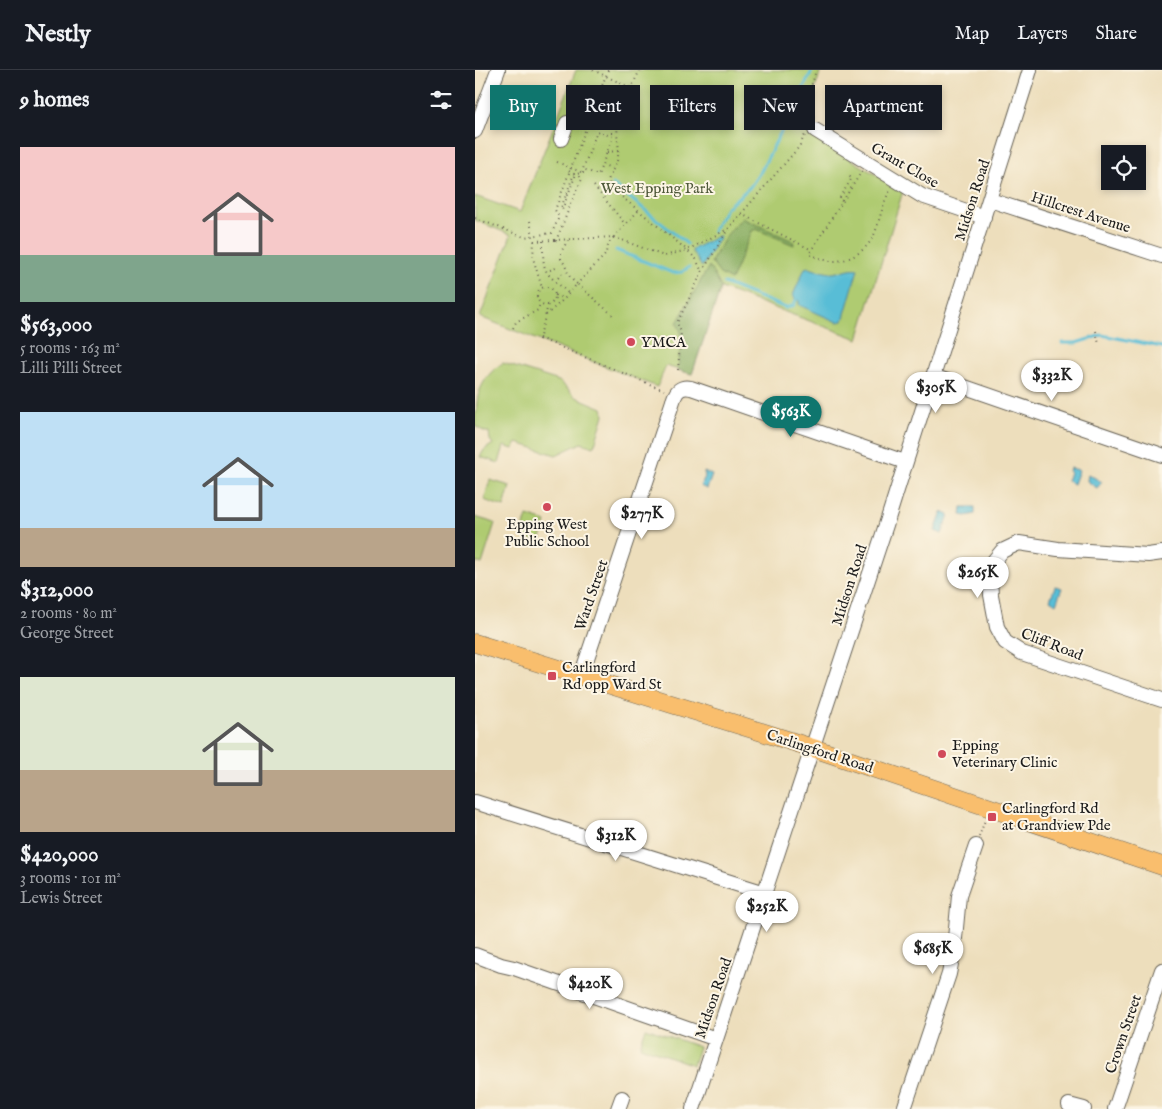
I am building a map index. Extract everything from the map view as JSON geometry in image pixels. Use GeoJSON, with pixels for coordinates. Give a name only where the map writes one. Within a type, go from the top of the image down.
{"type":"FeatureCollection","features":[{"type":"Feature","properties":{"kind":"main road","name":"Carlingford Road"},"geometry":{"type":"LineString","coordinates":[[475,643],[813,748],[1162,866]]}},
{"type":"Feature","properties":{"kind":"street"},"geometry":{"type":"LineString","coordinates":[[475,131],[498,70]]}},
{"type":"Feature","properties":{"kind":"street","name":"Midson Road"},"geometry":{"type":"LineString","coordinates":[[693,1109],[886,525],[1030,70]]}},
{"type":"Feature","properties":{"kind":"street"},"geometry":{"type":"LineString","coordinates":[[561,139],[566,126]]}},
{"type":"Feature","properties":{"kind":"street","name":"Grant Close"},"geometry":{"type":"LineString","coordinates":[[815,130],[922,196],[984,217]]}},
{"type":"Feature","properties":{"kind":"street","name":"Hillcrest Avenue"},"geometry":{"type":"LineString","coordinates":[[990,200],[1162,256]]}},
{"type":"Feature","properties":{"kind":"street"},"geometry":{"type":"LineString","coordinates":[[933,376],[1162,456]]}},
{"type":"Feature","properties":{"kind":"street"},"geometry":{"type":"LineString","coordinates":[[680,391],[905,462]]}},
{"type":"Feature","properties":{"kind":"street","name":"Ward Street"},"geometry":{"type":"LineString","coordinates":[[581,676],[680,391]]}},
{"type":"Feature","properties":{"kind":"street","name":"Cliff Road"},"geometry":{"type":"LineString","coordinates":[[1162,553],[1148,555],[1057,549],[1019,543],[1002,551],[993,562],[991,578],[991,595],[997,628],[1005,642],[1021,653],[1162,700]]}},
{"type":"Feature","properties":{"kind":"street"},"geometry":{"type":"LineString","coordinates":[[475,802],[765,893]]}},
{"type":"Feature","properties":{"kind":"street"},"geometry":{"type":"LineString","coordinates":[[904,1109],[949,974],[954,949],[959,896],[976,846]]}},
{"type":"Feature","properties":{"kind":"street"},"geometry":{"type":"LineString","coordinates":[[475,955],[716,1039]]}},
{"type":"Feature","properties":{"kind":"street","name":"Crown Street"},"geometry":{"type":"LineString","coordinates":[[1115,1109],[1162,970]]}},
{"type":"Feature","properties":{"kind":"street"},"geometry":{"type":"LineString","coordinates":[[1069,1105],[1084,1109]]}},
{"type":"Feature","properties":{"kind":"path"},"geometry":{"type":"LineString","coordinates":[[593,70],[625,85]]}},
{"type":"Feature","properties":{"kind":"path"},"geometry":{"type":"LineString","coordinates":[[475,218],[524,237],[553,233],[559,217],[555,210],[608,70]]}},
{"type":"Feature","properties":{"kind":"path"},"geometry":{"type":"LineString","coordinates":[[632,85],[640,70]]}},
{"type":"Feature","properties":{"kind":"path"},"geometry":{"type":"LineString","coordinates":[[678,370],[681,332],[677,323],[702,272],[728,229],[801,144],[805,136],[802,119],[816,70]]}},
{"type":"Feature","properties":{"kind":"path"},"geometry":{"type":"LineString","coordinates":[[618,130],[619,151],[617,161],[608,180],[611,188],[687,250],[696,259],[702,272]]}},
{"type":"Feature","properties":{"kind":"path"},"geometry":{"type":"LineString","coordinates":[[583,169],[598,174],[613,137],[597,131],[583,169],[583,173]]}},
{"type":"Feature","properties":{"kind":"path"},"geometry":{"type":"LineString","coordinates":[[604,133],[617,133]]}},
{"type":"Feature","properties":{"kind":"path"},"geometry":{"type":"LineString","coordinates":[[801,144],[805,146]]}},
{"type":"Feature","properties":{"kind":"path"},"geometry":{"type":"LineString","coordinates":[[607,152],[619,151]]}},
{"type":"Feature","properties":{"kind":"path"},"geometry":{"type":"LineString","coordinates":[[557,162],[583,173]]}},
{"type":"Feature","properties":{"kind":"path"},"geometry":{"type":"LineString","coordinates":[[602,164],[613,169]]}},
{"type":"Feature","properties":{"kind":"path"},"geometry":{"type":"LineString","coordinates":[[569,171],[574,174],[561,208],[562,210],[576,174],[583,173]]}},
{"type":"Feature","properties":{"kind":"path"},"geometry":{"type":"LineString","coordinates":[[862,171],[809,254],[829,261],[839,261],[849,258],[866,248],[876,231],[885,199],[891,189]]}},
{"type":"Feature","properties":{"kind":"path"},"geometry":{"type":"LineString","coordinates":[[556,241],[582,179],[579,175]]}},
{"type":"Feature","properties":{"kind":"path"},"geometry":{"type":"LineString","coordinates":[[843,201],[839,199],[852,178],[848,176]]}},
{"type":"Feature","properties":{"kind":"path"},"geometry":{"type":"LineString","coordinates":[[594,186],[625,224]]}},
{"type":"Feature","properties":{"kind":"path"},"geometry":{"type":"LineString","coordinates":[[545,315],[569,294],[605,255],[609,242],[638,211]]}},
{"type":"Feature","properties":{"kind":"path"},"geometry":{"type":"LineString","coordinates":[[741,214],[812,250]]}},
{"type":"Feature","properties":{"kind":"path"},"geometry":{"type":"LineString","coordinates":[[529,221],[534,241],[533,258],[542,288]]}},
{"type":"Feature","properties":{"kind":"path"},"geometry":{"type":"LineString","coordinates":[[534,241],[614,237],[664,256],[687,250],[728,229]]}},
{"type":"Feature","properties":{"kind":"path"},"geometry":{"type":"LineString","coordinates":[[568,240],[561,252],[561,259],[565,263],[568,277],[615,317]]}},
{"type":"Feature","properties":{"kind":"path"},"geometry":{"type":"LineString","coordinates":[[543,241],[544,267],[547,275],[569,294]]}},
{"type":"Feature","properties":{"kind":"path"},"geometry":{"type":"LineString","coordinates":[[550,270],[559,266]]}},
{"type":"Feature","properties":{"kind":"path"},"geometry":{"type":"LineString","coordinates":[[558,278],[563,272]]}},
{"type":"Feature","properties":{"kind":"path"},"geometry":{"type":"LineString","coordinates":[[542,288],[550,288],[555,295],[564,299]]}},
{"type":"Feature","properties":{"kind":"path"},"geometry":{"type":"LineString","coordinates":[[513,328],[516,322],[538,310],[540,303],[537,295],[542,288]]}},
{"type":"Feature","properties":{"kind":"path"},"geometry":{"type":"LineString","coordinates":[[555,295],[552,303],[548,305],[539,339],[680,391]]}},
{"type":"Feature","properties":{"kind":"path"},"geometry":{"type":"LineString","coordinates":[[540,303],[548,305]]}},
{"type":"Feature","properties":{"kind":"path"},"geometry":{"type":"LineString","coordinates":[[1096,331],[1099,343]]}},
{"type":"Feature","properties":{"kind":"path"},"geometry":{"type":"LineString","coordinates":[[976,846],[989,807]]}},
{"type":"Feature","properties":{"kind":"green space","name":"West Epping Park"},"geometry":{"type":"Polygon","coordinates":[[[576,70],[821,70],[815,89],[815,85],[744,85],[744,130],[814,130],[812,136],[903,191],[858,339],[721,288],[692,374],[666,366],[657,387],[480,317],[511,235],[475,220],[475,196],[520,212],[552,130],[556,130],[556,121],[566,95],[566,130],[640,130],[640,85],[570,85],[576,70]]]}},
{"type":"Feature","properties":{"kind":"green space"},"geometry":{"type":"Polygon","coordinates":[[[742,218],[793,241],[794,245],[756,229],[752,231],[731,280],[720,274],[711,262],[727,235],[742,218]]]}},
{"type":"Feature","properties":{"kind":"green space"},"geometry":{"type":"Polygon","coordinates":[[[709,266],[721,287],[692,374],[678,370],[681,332],[677,323],[709,266]]]}},
{"type":"Feature","properties":{"kind":"green space"},"geometry":{"type":"Polygon","coordinates":[[[503,363],[559,381],[576,397],[602,408],[604,415],[594,447],[581,443],[556,455],[517,443],[513,449],[504,446],[499,463],[480,457],[484,450],[493,444],[490,440],[489,432],[485,432],[475,426],[478,397],[487,377],[503,363]]]}},
{"type":"Feature","properties":{"kind":"green space"},"geometry":{"type":"Polygon","coordinates":[[[490,480],[510,486],[504,507],[484,500],[490,480]]]}},
{"type":"Feature","properties":{"kind":"green space"},"geometry":{"type":"Polygon","coordinates":[[[527,516],[546,522],[540,542],[521,536],[527,516]]]}},
{"type":"Feature","properties":{"kind":"green space"},"geometry":{"type":"Polygon","coordinates":[[[475,517],[495,523],[482,564],[475,562],[475,517]]]}},
{"type":"Feature","properties":{"kind":"green space"},"geometry":{"type":"Polygon","coordinates":[[[646,1028],[699,1047],[693,1065],[640,1046],[646,1028]]]}},
{"type":"Feature","properties":{"kind":"water"},"geometry":{"type":"Polygon","coordinates":[[[720,236],[702,267],[692,251],[693,249],[720,236]]]}},
{"type":"Feature","properties":{"kind":"water"},"geometry":{"type":"Polygon","coordinates":[[[808,267],[833,273],[858,269],[843,321],[837,322],[799,305],[799,301],[795,299],[793,295],[805,268],[808,267]]]}},
{"type":"Feature","properties":{"kind":"water"},"geometry":{"type":"Polygon","coordinates":[[[1070,468],[1079,470],[1074,484],[1067,481],[1070,468]]]}},
{"type":"Feature","properties":{"kind":"water"},"geometry":{"type":"Polygon","coordinates":[[[704,472],[712,475],[707,489],[700,486],[705,477],[704,472]]]}},
{"type":"Feature","properties":{"kind":"water"},"geometry":{"type":"Polygon","coordinates":[[[1088,474],[1102,482],[1097,488],[1087,481],[1088,474]]]}},
{"type":"Feature","properties":{"kind":"water"},"geometry":{"type":"Polygon","coordinates":[[[962,507],[975,507],[975,514],[961,515],[962,507]]]}},
{"type":"Feature","properties":{"kind":"water"},"geometry":{"type":"Polygon","coordinates":[[[942,512],[949,515],[942,534],[935,531],[942,512]]]}},
{"type":"Feature","properties":{"kind":"water"},"geometry":{"type":"Polygon","coordinates":[[[1055,586],[1062,588],[1056,604],[1050,600],[1055,586]]]}},
{"type":"Feature","properties":{"kind":"waterway"},"geometry":{"type":"LineString","coordinates":[[713,231],[726,208],[750,187],[761,171],[812,71]]}},
{"type":"Feature","properties":{"kind":"waterway"},"geometry":{"type":"LineString","coordinates":[[613,184],[687,244]]}},
{"type":"Feature","properties":{"kind":"waterway"},"geometry":{"type":"LineString","coordinates":[[616,250],[673,273],[682,272],[689,267]]}},
{"type":"Feature","properties":{"kind":"waterway"},"geometry":{"type":"LineString","coordinates":[[724,283],[786,308],[794,305],[796,300]]}},
{"type":"Feature","properties":{"kind":"waterway"},"geometry":{"type":"LineString","coordinates":[[1062,343],[1076,343],[1102,335],[1162,347]]}},
{"type":"Feature","properties":{"kind":"place","name":"YMCA"},"geometry":{"type":"Point","coordinates":[631,342]}},
{"type":"Feature","properties":{"kind":"place","name":"Epping West Public School"},"geometry":{"type":"Point","coordinates":[547,507]}},
{"type":"Feature","properties":{"kind":"place","name":"Carlingford Rd opp Ward St"},"geometry":{"type":"Point","coordinates":[552,676]}},
{"type":"Feature","properties":{"kind":"place","name":"Epping Veterinary Clinic"},"geometry":{"type":"Point","coordinates":[942,754]}},
{"type":"Feature","properties":{"kind":"place","name":"Carlingford Rd at Grandview Pde"},"geometry":{"type":"Point","coordinates":[992,817]}}]}
